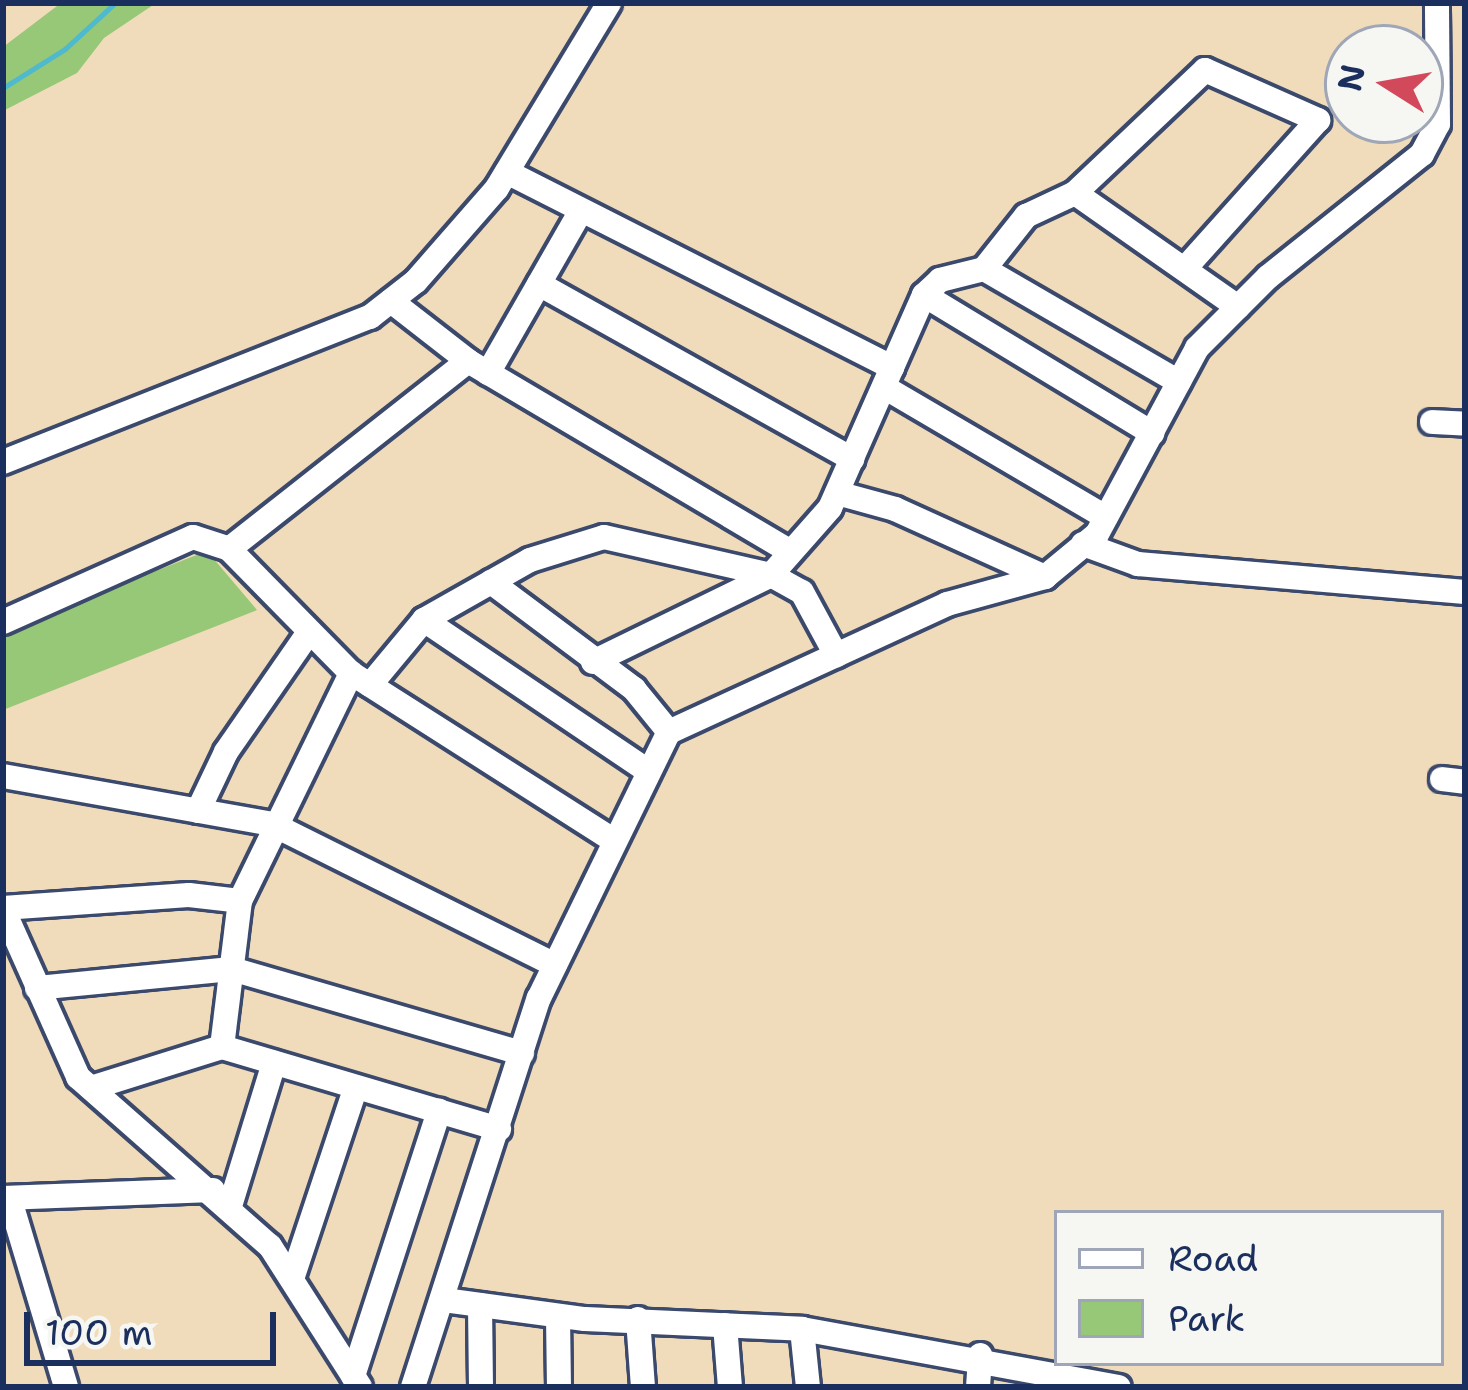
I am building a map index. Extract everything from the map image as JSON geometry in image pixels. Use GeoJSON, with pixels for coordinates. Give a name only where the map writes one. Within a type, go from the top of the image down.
{"type":"FeatureCollection","features":[{"type":"Feature","properties":{"kind":"street"},"geometry":{"type":"LineString","coordinates":[[413,1387],[555,965],[612,839],[669,732],[947,604],[1045,577],[1083,544],[1106,517],[1197,348],[1238,307],[1422,154],[1438,124],[1437,3]]}},
{"type":"Feature","properties":{"kind":"street"},"geometry":{"type":"LineString","coordinates":[[3,461],[370,317],[391,301],[507,172],[603,5]]}},
{"type":"Feature","properties":{"kind":"street"},"geometry":{"type":"LineString","coordinates":[[593,662],[771,574],[837,493],[924,295],[940,280],[984,269],[1026,216],[1075,193],[1205,70],[1318,120],[1188,265]]}},
{"type":"Feature","properties":{"kind":"street"},"geometry":{"type":"LineString","coordinates":[[507,172],[888,377],[1106,517]]}},
{"type":"Feature","properties":{"kind":"street"},"geometry":{"type":"LineString","coordinates":[[1075,193],[1188,265],[1238,307]]}},
{"type":"Feature","properties":{"kind":"street"},"geometry":{"type":"LineString","coordinates":[[229,549],[478,367],[539,284],[579,214]]}},
{"type":"Feature","properties":{"kind":"street"},"geometry":{"type":"LineString","coordinates":[[984,269],[1179,382]]}},
{"type":"Feature","properties":{"kind":"street"},"geometry":{"type":"LineString","coordinates":[[539,284],[852,459]]}},
{"type":"Feature","properties":{"kind":"street"},"geometry":{"type":"LineString","coordinates":[[924,295],[1152,433]]}},
{"type":"Feature","properties":{"kind":"street"},"geometry":{"type":"LineString","coordinates":[[391,301],[478,367],[788,550]]}},
{"type":"Feature","properties":{"kind":"street"},"geometry":{"type":"LineString","coordinates":[[1432,422],[1465,424]]}},
{"type":"Feature","properties":{"kind":"street"},"geometry":{"type":"LineString","coordinates":[[837,493],[895,508],[1045,577]]}},
{"type":"Feature","properties":{"kind":"street"},"geometry":{"type":"LineString","coordinates":[[3,622],[193,537],[229,549],[360,679],[612,839]]}},
{"type":"Feature","properties":{"kind":"street"},"geometry":{"type":"LineString","coordinates":[[222,1047],[240,902],[272,824],[360,679],[424,620],[530,560],[604,537],[771,574],[802,592],[836,655]]}},
{"type":"Feature","properties":{"kind":"street"},"geometry":{"type":"LineString","coordinates":[[1083,544],[1138,564],[1465,592]]}},
{"type":"Feature","properties":{"kind":"street"},"geometry":{"type":"LineString","coordinates":[[491,582],[634,689],[669,732]]}},
{"type":"Feature","properties":{"kind":"street"},"geometry":{"type":"LineString","coordinates":[[424,620],[648,771]]}},
{"type":"Feature","properties":{"kind":"street"},"geometry":{"type":"LineString","coordinates":[[198,811],[226,752],[309,632]]}},
{"type":"Feature","properties":{"kind":"street"},"geometry":{"type":"LineString","coordinates":[[3,776],[272,824],[555,965]]}},
{"type":"Feature","properties":{"kind":"street"},"geometry":{"type":"LineString","coordinates":[[240,902],[189,895],[3,908],[78,1077],[221,1198],[292,1280],[357,1381]]}},
{"type":"Feature","properties":{"kind":"street"},"geometry":{"type":"LineString","coordinates":[[37,988],[232,969],[522,1052]]}},
{"type":"Feature","properties":{"kind":"street"},"geometry":{"type":"LineString","coordinates":[[92,1088],[222,1047],[499,1129]]}},
{"type":"Feature","properties":{"kind":"street"},"geometry":{"type":"LineString","coordinates":[[221,1198],[274,1063]]}},
{"type":"Feature","properties":{"kind":"street"},"geometry":{"type":"LineString","coordinates":[[292,1280],[356,1087]]}},
{"type":"Feature","properties":{"kind":"street"},"geometry":{"type":"LineString","coordinates":[[357,1381],[440,1111]]}},
{"type":"Feature","properties":{"kind":"street"},"geometry":{"type":"LineString","coordinates":[[66,1387],[6,1199],[221,1198]]}},
{"type":"Feature","properties":{"kind":"street"},"geometry":{"type":"LineString","coordinates":[[444,1300],[558,1316],[802,1329],[980,1355],[1119,1387]]}},
{"type":"Feature","properties":{"kind":"street"},"geometry":{"type":"LineString","coordinates":[[480,1305],[481,1387]]}},
{"type":"Feature","properties":{"kind":"street"},"geometry":{"type":"LineString","coordinates":[[558,1316],[559,1387]]}},
{"type":"Feature","properties":{"kind":"street"},"geometry":{"type":"LineString","coordinates":[[638,1319],[643,1387]]}},
{"type":"Feature","properties":{"kind":"street"},"geometry":{"type":"LineString","coordinates":[[725,1325],[730,1387]]}},
{"type":"Feature","properties":{"kind":"street"},"geometry":{"type":"LineString","coordinates":[[802,1329],[808,1387]]}},
{"type":"Feature","properties":{"kind":"street"},"geometry":{"type":"LineString","coordinates":[[978,1387],[980,1355]]}},
{"type":"Feature","properties":{"kind":"green space"},"geometry":{"type":"Polygon","coordinates":[[[61,3],[156,3],[104,38],[77,73],[3,111],[3,47],[61,3]]]}},
{"type":"Feature","properties":{"kind":"green space"},"geometry":{"type":"Polygon","coordinates":[[[207,551],[257,610],[3,710],[3,630],[207,551]]]}},
{"type":"Feature","properties":{"kind":"waterway"},"geometry":{"type":"LineString","coordinates":[[3,88],[65,49],[115,3]]}}]}
